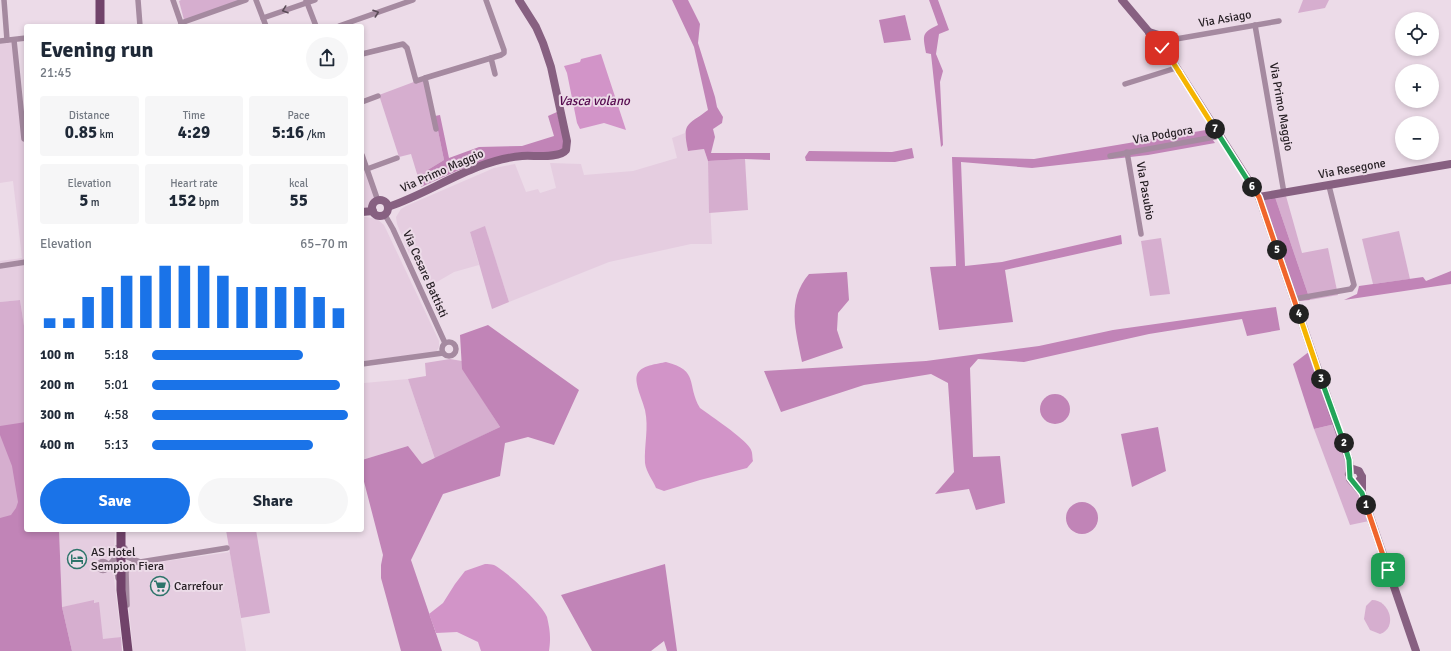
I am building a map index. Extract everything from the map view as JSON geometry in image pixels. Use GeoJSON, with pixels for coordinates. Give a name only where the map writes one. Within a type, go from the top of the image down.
{"type":"FeatureCollection","features":[{"type":"Feature","properties":{"kind":"main road"},"geometry":{"type":"LineString","coordinates":[[100,0],[100,24]]}},
{"type":"Feature","properties":{"kind":"main road"},"geometry":{"type":"LineString","coordinates":[[121,532],[121,590],[128,651]]}},
{"type":"Feature","properties":{"kind":"street"},"geometry":{"type":"LineString","coordinates":[[4,0],[7,40]]}},
{"type":"Feature","properties":{"kind":"street"},"geometry":{"type":"LineString","coordinates":[[138,0],[140,24]]}},
{"type":"Feature","properties":{"kind":"street"},"geometry":{"type":"LineString","coordinates":[[174,0],[181,24],[246,0]]}},
{"type":"Feature","properties":{"kind":"street"},"geometry":{"type":"LineString","coordinates":[[256,0],[265,24]]}},
{"type":"Feature","properties":{"kind":"street"},"geometry":{"type":"LineString","coordinates":[[263,18],[306,1],[315,0]]}},
{"type":"Feature","properties":{"kind":"street"},"geometry":{"type":"LineString","coordinates":[[345,24],[413,0]]}},
{"type":"Feature","properties":{"kind":"street"},"geometry":{"type":"LineString","coordinates":[[364,54],[403,44],[406,46],[416,81],[503,54],[504,51],[486,0]]}},
{"type":"Feature","properties":{"kind":"street","name":"Via Primo Maggio"},"geometry":{"type":"LineString","coordinates":[[388,207],[405,201],[494,161],[523,156],[562,155],[566,150],[567,141],[549,59],[536,27],[519,0]]}},
{"type":"Feature","properties":{"kind":"street"},"geometry":{"type":"LineString","coordinates":[[1122,0],[1149,32],[1163,42],[1176,68],[1259,197],[1349,460],[1350,477],[1362,493]]}},
{"type":"Feature","properties":{"kind":"street"},"geometry":{"type":"LineString","coordinates":[[306,1],[315,24]]}},
{"type":"Feature","properties":{"kind":"street","name":"Via Asiago"},"geometry":{"type":"LineString","coordinates":[[1163,42],[1279,21]]}},
{"type":"Feature","properties":{"kind":"street","name":"Via Primo Maggio"},"geometry":{"type":"LineString","coordinates":[[1254,25],[1284,193]]}},
{"type":"Feature","properties":{"kind":"street"},"geometry":{"type":"LineString","coordinates":[[1149,32],[1153,42],[1155,38],[1163,42]]}},
{"type":"Feature","properties":{"kind":"street"},"geometry":{"type":"LineString","coordinates":[[0,41],[24,38]]}},
{"type":"Feature","properties":{"kind":"street"},"geometry":{"type":"LineString","coordinates":[[14,40],[24,139]]}},
{"type":"Feature","properties":{"kind":"street"},"geometry":{"type":"LineString","coordinates":[[490,58],[495,74]]}},
{"type":"Feature","properties":{"kind":"street"},"geometry":{"type":"LineString","coordinates":[[1125,84],[1176,68]]}},
{"type":"Feature","properties":{"kind":"street"},"geometry":{"type":"LineString","coordinates":[[425,78],[436,129]]}},
{"type":"Feature","properties":{"kind":"street"},"geometry":{"type":"LineString","coordinates":[[364,101],[378,96]]}},
{"type":"Feature","properties":{"kind":"street","name":"Via Podgora"},"geometry":{"type":"LineString","coordinates":[[1110,156],[1220,136]]}},
{"type":"Feature","properties":{"kind":"street","name":"Via Pasubio"},"geometry":{"type":"LineString","coordinates":[[1127,152],[1141,234]]}},
{"type":"Feature","properties":{"kind":"street"},"geometry":{"type":"LineString","coordinates":[[367,169],[397,158]]}},
{"type":"Feature","properties":{"kind":"street"},"geometry":{"type":"LineString","coordinates":[[364,161],[378,201]]}},
{"type":"Feature","properties":{"kind":"street","name":"Via Resegone"},"geometry":{"type":"LineString","coordinates":[[1259,197],[1450,164]]}},
{"type":"Feature","properties":{"kind":"street"},"geometry":{"type":"LineString","coordinates":[[1294,299],[1351,289],[1354,285],[1329,186]]}},
{"type":"Feature","properties":{"kind":"street"},"geometry":{"type":"LineString","coordinates":[[373,211],[378,216],[384,215],[388,212],[388,207],[385,202],[378,201]]}},
{"type":"Feature","properties":{"kind":"street"},"geometry":{"type":"LineString","coordinates":[[373,211],[374,204],[378,201]]}},
{"type":"Feature","properties":{"kind":"street"},"geometry":{"type":"LineString","coordinates":[[364,212],[373,211]]}},
{"type":"Feature","properties":{"kind":"street","name":"Via Cesare Battisti"},"geometry":{"type":"LineString","coordinates":[[384,215],[393,229],[444,344]]}},
{"type":"Feature","properties":{"kind":"street"},"geometry":{"type":"LineString","coordinates":[[0,266],[24,262]]}},
{"type":"Feature","properties":{"kind":"street"},"geometry":{"type":"LineString","coordinates":[[364,364],[443,353],[449,356],[454,354],[456,350],[455,345],[451,342],[444,344],[442,349],[443,353]]}},
{"type":"Feature","properties":{"kind":"street"},"geometry":{"type":"LineString","coordinates":[[1349,460],[1361,474],[1362,493],[1416,651]]}},
{"type":"Feature","properties":{"kind":"street"},"geometry":{"type":"LineString","coordinates":[[1350,477],[1356,482],[1360,480],[1361,474]]}},
{"type":"Feature","properties":{"kind":"street"},"geometry":{"type":"LineString","coordinates":[[117,532],[116,557],[107,566],[117,571],[120,610],[124,617]]}},
{"type":"Feature","properties":{"kind":"street"},"geometry":{"type":"LineString","coordinates":[[125,532],[125,554],[127,558],[134,561],[227,548]]}},
{"type":"Feature","properties":{"kind":"street"},"geometry":{"type":"LineString","coordinates":[[124,617],[127,610],[126,572],[130,566],[142,561]]}},
{"type":"Feature","properties":{"kind":"shaded area"},"geometry":{"type":"Polygon","coordinates":[[[240,0],[184,20],[179,1],[240,0]]]}},
{"type":"Feature","properties":{"kind":"shaded area"},"geometry":{"type":"Polygon","coordinates":[[[672,0],[688,0],[700,24],[698,43],[717,107],[723,117],[722,123],[713,129],[715,137],[711,153],[770,153],[770,160],[745,159],[708,161],[704,149],[688,151],[686,130],[691,122],[708,110],[694,47],[672,0]]]}},
{"type":"Feature","properties":{"kind":"shaded area"},"geometry":{"type":"Polygon","coordinates":[[[929,0],[938,0],[949,30],[939,34],[936,54],[943,71],[940,82],[943,145],[941,147],[931,54],[926,53],[924,42],[924,35],[938,25],[929,0]]]}},
{"type":"Feature","properties":{"kind":"shaded area"},"geometry":{"type":"Polygon","coordinates":[[[1303,0],[1329,0],[1325,8],[1298,13],[1303,0]]]}},
{"type":"Feature","properties":{"kind":"shaded area"},"geometry":{"type":"Polygon","coordinates":[[[905,15],[911,40],[884,43],[879,20],[905,15]]]}},
{"type":"Feature","properties":{"kind":"shaded area"},"geometry":{"type":"Polygon","coordinates":[[[13,41],[24,125],[24,326],[20,300],[0,302],[0,261],[22,258],[13,181],[0,183],[0,43],[13,41]]]}},
{"type":"Feature","properties":{"kind":"shaded area"},"geometry":{"type":"Polygon","coordinates":[[[427,77],[444,160],[426,171],[421,187],[411,154],[399,157],[379,95],[427,77]]]}},
{"type":"Feature","properties":{"kind":"shaded area"},"geometry":{"type":"Polygon","coordinates":[[[557,112],[565,145],[559,152],[497,158],[459,170],[421,187],[426,171],[444,160],[435,116],[440,115],[449,158],[479,147],[522,146],[554,136],[548,116],[557,112]]]}},
{"type":"Feature","properties":{"kind":"shaded area"},"geometry":{"type":"Polygon","coordinates":[[[1206,130],[1215,143],[1148,155],[1032,168],[961,162],[965,266],[1002,262],[1121,235],[1122,244],[1005,270],[1013,322],[939,330],[930,267],[956,266],[952,157],[1034,159],[1206,130]]]}},
{"type":"Feature","properties":{"kind":"shaded area"},"geometry":{"type":"Polygon","coordinates":[[[685,133],[688,151],[704,149],[708,161],[712,244],[691,244],[609,262],[509,302],[485,227],[470,232],[479,265],[454,272],[430,286],[414,253],[409,253],[397,224],[396,217],[401,209],[406,206],[494,168],[515,164],[526,192],[538,189],[540,193],[556,188],[550,163],[581,164],[584,175],[633,171],[677,158],[672,138],[685,133]]]}},
{"type":"Feature","properties":{"kind":"shaded area"},"geometry":{"type":"Polygon","coordinates":[[[912,148],[914,158],[895,162],[806,161],[805,157],[809,151],[892,152],[912,148]]]}},
{"type":"Feature","properties":{"kind":"shaded area"},"geometry":{"type":"Polygon","coordinates":[[[745,159],[748,210],[709,213],[708,161],[745,159]]]}},
{"type":"Feature","properties":{"kind":"shaded area"},"geometry":{"type":"Polygon","coordinates":[[[364,164],[377,200],[371,208],[364,210],[364,164]]]}},
{"type":"Feature","properties":{"kind":"shaded area"},"geometry":{"type":"Polygon","coordinates":[[[1286,196],[1302,253],[1328,248],[1338,295],[1310,300],[1275,197],[1286,196]]]}},
{"type":"Feature","properties":{"kind":"shaded area"},"geometry":{"type":"Polygon","coordinates":[[[1275,197],[1310,300],[1298,301],[1263,200],[1275,197]]]}},
{"type":"Feature","properties":{"kind":"shaded area"},"geometry":{"type":"Polygon","coordinates":[[[364,217],[377,219],[384,225],[439,341],[439,347],[436,352],[364,361],[364,217]]]}},
{"type":"Feature","properties":{"kind":"shaded area"},"geometry":{"type":"Polygon","coordinates":[[[485,226],[509,302],[492,309],[470,232],[485,226]]]}},
{"type":"Feature","properties":{"kind":"shaded area"},"geometry":{"type":"Polygon","coordinates":[[[1399,231],[1410,279],[1373,284],[1362,239],[1399,231]]]}},
{"type":"Feature","properties":{"kind":"shaded area"},"geometry":{"type":"Polygon","coordinates":[[[1161,238],[1170,294],[1150,296],[1141,241],[1161,238]]]}},
{"type":"Feature","properties":{"kind":"shaded area"},"geometry":{"type":"Polygon","coordinates":[[[1451,271],[1451,284],[1344,300],[1357,294],[1359,286],[1423,277],[1426,281],[1451,271]]]}},
{"type":"Feature","properties":{"kind":"shaded area"},"geometry":{"type":"Polygon","coordinates":[[[847,272],[849,300],[838,313],[837,330],[843,348],[802,362],[797,339],[795,306],[797,295],[802,284],[809,274],[847,272]]]}},
{"type":"Feature","properties":{"kind":"shaded area"},"geometry":{"type":"Polygon","coordinates":[[[20,300],[24,326],[25,532],[0,588],[0,302],[20,300]]]}},
{"type":"Feature","properties":{"kind":"shaded area"},"geometry":{"type":"Polygon","coordinates":[[[1276,307],[1280,330],[1247,336],[1242,319],[1149,334],[1024,362],[978,359],[970,368],[973,457],[1000,456],[1005,503],[976,510],[969,489],[935,494],[954,472],[948,383],[931,374],[864,385],[781,412],[764,371],[926,361],[1039,346],[1113,330],[1276,307]]]}},
{"type":"Feature","properties":{"kind":"shaded area"},"geometry":{"type":"Polygon","coordinates":[[[488,325],[579,390],[554,445],[528,437],[505,443],[500,476],[443,494],[411,560],[442,651],[401,651],[381,578],[383,555],[364,482],[364,459],[408,446],[422,464],[500,427],[462,369],[460,335],[488,325]]]}},
{"type":"Feature","properties":{"kind":"shaded area"},"geometry":{"type":"Polygon","coordinates":[[[1310,351],[1335,424],[1314,429],[1293,364],[1310,351]]]}},
{"type":"Feature","properties":{"kind":"shaded area"},"geometry":{"type":"Polygon","coordinates":[[[450,359],[462,361],[463,369],[500,427],[435,459],[408,379],[426,376],[425,363],[450,359]]]}},
{"type":"Feature","properties":{"kind":"shaded area"},"geometry":{"type":"Polygon","coordinates":[[[408,379],[435,459],[422,464],[408,446],[364,459],[364,383],[408,379]]]}},
{"type":"Feature","properties":{"kind":"shaded area"},"geometry":{"type":"Polygon","coordinates":[[[1055,394],[1066,398],[1070,409],[1066,420],[1055,424],[1044,420],[1040,409],[1044,398],[1055,394]]]}},
{"type":"Feature","properties":{"kind":"shaded area"},"geometry":{"type":"Polygon","coordinates":[[[24,422],[24,532],[59,532],[62,607],[72,651],[0,651],[0,518],[11,515],[18,502],[12,466],[0,435],[0,426],[24,422]]]}},
{"type":"Feature","properties":{"kind":"shaded area"},"geometry":{"type":"Polygon","coordinates":[[[1335,424],[1369,521],[1350,525],[1314,429],[1335,424]]]}},
{"type":"Feature","properties":{"kind":"shaded area"},"geometry":{"type":"Polygon","coordinates":[[[1158,427],[1166,471],[1132,487],[1121,434],[1158,427]]]}},
{"type":"Feature","properties":{"kind":"shaded area"},"geometry":{"type":"Polygon","coordinates":[[[1082,502],[1093,507],[1098,518],[1093,529],[1082,534],[1071,529],[1066,518],[1071,507],[1082,502]]]}},
{"type":"Feature","properties":{"kind":"shaded area"},"geometry":{"type":"Polygon","coordinates":[[[59,532],[115,532],[113,570],[121,637],[103,640],[94,601],[62,607],[59,532]]]}},
{"type":"Feature","properties":{"kind":"shaded area"},"geometry":{"type":"Polygon","coordinates":[[[226,532],[256,532],[270,613],[241,618],[226,532]]]}},
{"type":"Feature","properties":{"kind":"shaded area"},"geometry":{"type":"Polygon","coordinates":[[[230,552],[246,651],[133,651],[125,567],[230,552]]]}},
{"type":"Feature","properties":{"kind":"shaded area"},"geometry":{"type":"Polygon","coordinates":[[[665,564],[677,651],[667,651],[664,641],[651,651],[592,651],[561,595],[665,564]]]}},
{"type":"Feature","properties":{"kind":"shaded area"},"geometry":{"type":"Polygon","coordinates":[[[94,600],[94,603],[99,602],[103,639],[121,637],[122,651],[72,651],[62,607],[94,600]]]}},
{"type":"Feature","properties":{"kind":"shaded area"},"geometry":{"type":"Polygon","coordinates":[[[1372,600],[1383,604],[1390,615],[1389,626],[1386,631],[1380,634],[1370,630],[1364,619],[1366,606],[1372,600]]]}},
{"type":"Feature","properties":{"kind":"water","name":"Vasca volano"},"geometry":{"type":"Polygon","coordinates":[[[601,54],[626,130],[604,123],[580,129],[577,123],[567,73],[564,66],[580,62],[581,59],[601,54]]]}},
{"type":"Feature","properties":{"kind":"water"},"geometry":{"type":"Polygon","coordinates":[[[666,362],[677,366],[688,374],[700,408],[734,433],[750,448],[753,461],[747,468],[664,491],[656,488],[645,463],[646,417],[636,378],[639,372],[645,367],[666,362]]]}},
{"type":"Feature","properties":{"kind":"water"},"geometry":{"type":"Polygon","coordinates":[[[485,564],[491,564],[500,568],[524,589],[539,605],[547,617],[550,642],[549,651],[481,651],[478,642],[457,632],[436,633],[429,614],[443,603],[465,571],[485,564]]]}},
{"type":"Feature","properties":{"kind":"place","name":"AS Hotel Sempion Fiera"},"geometry":{"type":"Point","coordinates":[77,559]}},
{"type":"Feature","properties":{"kind":"place","name":"Carrefour"},"geometry":{"type":"Point","coordinates":[160,586]}},
{"type":"Feature","properties":{"kind":"route"},"geometry":{"type":"LineString","coordinates":[[1162,48],[1160,49],[1169,56],[1259,197],[1349,460],[1349,476],[1362,493],[1388,570]]}}]}
